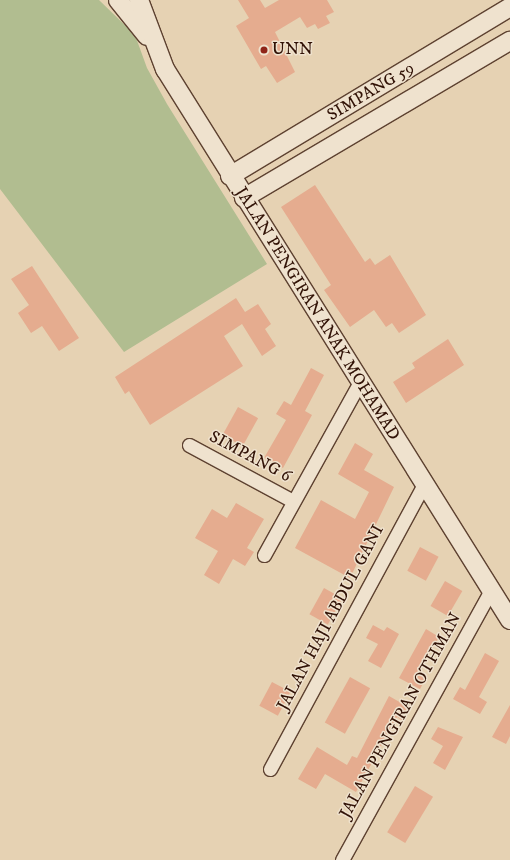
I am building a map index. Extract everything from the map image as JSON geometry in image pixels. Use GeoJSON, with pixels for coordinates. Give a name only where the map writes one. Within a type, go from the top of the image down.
{"type":"FeatureCollection","features":[{"type":"Feature","properties":{"kind":"street"},"geometry":{"type":"LineString","coordinates":[[118,0],[153,42]]}},
{"type":"Feature","properties":{"kind":"street","name":"JALAN PENGIRAN ANAK MOHAMAD"},"geometry":{"type":"LineString","coordinates":[[139,0],[153,42],[165,69],[230,176],[510,620]]}},
{"type":"Feature","properties":{"kind":"street","name":"SIMPANG 59"},"geometry":{"type":"LineString","coordinates":[[230,176],[510,7]]}},
{"type":"Feature","properties":{"kind":"street","name":"SIMPANG 59"},"geometry":{"type":"LineString","coordinates":[[244,198],[510,41]]}},
{"type":"Feature","properties":{"kind":"street"},"geometry":{"type":"LineString","coordinates":[[264,555],[360,382]]}},
{"type":"Feature","properties":{"kind":"street","name":"SIMPANG 6"},"geometry":{"type":"LineString","coordinates":[[189,445],[293,501]]}},
{"type":"Feature","properties":{"kind":"street","name":"JALAN HAJI ABDUL GANI"},"geometry":{"type":"LineString","coordinates":[[270,769],[424,484]]}},
{"type":"Feature","properties":{"kind":"street","name":"JALAN PENGIRAN OTHMAN"},"geometry":{"type":"LineString","coordinates":[[342,860],[491,590]]}},
{"type":"Feature","properties":{"kind":"green space"},"geometry":{"type":"Polygon","coordinates":[[[0,0],[99,0],[135,35],[147,68],[167,104],[267,264],[124,352],[0,189],[0,0]]]}},
{"type":"Feature","properties":{"kind":"building"},"geometry":{"type":"Polygon","coordinates":[[[238,0],[260,0],[265,8],[279,0],[327,0],[334,12],[326,16],[330,23],[318,29],[315,24],[307,28],[300,17],[275,32],[295,72],[277,83],[266,66],[261,69],[236,26],[249,18],[238,0]]]}},
{"type":"Feature","properties":{"kind":"building"},"geometry":{"type":"Polygon","coordinates":[[[315,185],[365,262],[370,258],[375,265],[390,255],[426,315],[399,333],[392,323],[386,327],[374,310],[350,327],[324,290],[331,285],[281,207],[315,185]]]}},
{"type":"Feature","properties":{"kind":"building"},"geometry":{"type":"Polygon","coordinates":[[[32,266],[79,338],[59,351],[42,326],[31,333],[18,313],[29,305],[11,279],[32,266]]]}},
{"type":"Feature","properties":{"kind":"building"},"geometry":{"type":"Polygon","coordinates":[[[236,298],[245,312],[258,304],[271,324],[265,329],[276,346],[262,356],[242,324],[224,336],[243,366],[150,425],[129,391],[125,394],[115,377],[236,298]]]}},
{"type":"Feature","properties":{"kind":"building"},"geometry":{"type":"Polygon","coordinates":[[[448,339],[464,365],[406,403],[393,382],[415,368],[412,363],[448,339]]]}},
{"type":"Feature","properties":{"kind":"building"},"geometry":{"type":"Polygon","coordinates":[[[311,368],[324,375],[305,411],[312,415],[283,468],[264,458],[286,420],[276,414],[284,401],[291,405],[311,368]]]}},
{"type":"Feature","properties":{"kind":"building"},"geometry":{"type":"Polygon","coordinates":[[[238,407],[258,418],[243,446],[222,435],[238,407]]]}},
{"type":"Feature","properties":{"kind":"building"},"geometry":{"type":"Polygon","coordinates":[[[355,443],[373,454],[364,470],[394,487],[350,578],[295,548],[321,500],[355,519],[369,492],[338,474],[355,443]]]}},
{"type":"Feature","properties":{"kind":"building"},"geometry":{"type":"Polygon","coordinates":[[[236,503],[264,519],[247,548],[254,552],[245,566],[233,559],[219,584],[204,575],[218,551],[195,538],[212,509],[227,518],[236,503]]]}},
{"type":"Feature","properties":{"kind":"building"},"geometry":{"type":"Polygon","coordinates":[[[420,547],[439,557],[426,581],[407,571],[420,547]]]}},
{"type":"Feature","properties":{"kind":"building"},"geometry":{"type":"Polygon","coordinates":[[[445,581],[462,591],[448,616],[430,606],[445,581]]]}},
{"type":"Feature","properties":{"kind":"building"},"geometry":{"type":"Polygon","coordinates":[[[324,588],[342,598],[328,624],[309,614],[324,588]]]}},
{"type":"Feature","properties":{"kind":"building"},"geometry":{"type":"Polygon","coordinates":[[[373,625],[384,631],[387,627],[399,634],[381,668],[368,661],[378,644],[366,638],[373,625]]]}},
{"type":"Feature","properties":{"kind":"building"},"geometry":{"type":"Polygon","coordinates":[[[426,629],[439,637],[419,672],[427,676],[420,689],[399,678],[426,629]]]}},
{"type":"Feature","properties":{"kind":"building"},"geometry":{"type":"Polygon","coordinates":[[[485,653],[499,661],[479,697],[487,702],[480,714],[453,699],[460,687],[465,690],[485,653]]]}},
{"type":"Feature","properties":{"kind":"building"},"geometry":{"type":"Polygon","coordinates":[[[350,677],[370,688],[345,734],[325,722],[350,677]]]}},
{"type":"Feature","properties":{"kind":"building"},"geometry":{"type":"Polygon","coordinates":[[[272,682],[291,692],[278,716],[259,706],[272,682]]]}},
{"type":"Feature","properties":{"kind":"building"},"geometry":{"type":"Polygon","coordinates":[[[389,696],[410,708],[403,721],[397,717],[356,792],[325,774],[316,789],[298,779],[317,747],[347,765],[352,756],[357,758],[389,696]]]}},
{"type":"Feature","properties":{"kind":"building"},"geometry":{"type":"Polygon","coordinates":[[[510,705],[510,736],[506,744],[492,737],[510,705]]]}},
{"type":"Feature","properties":{"kind":"building"},"geometry":{"type":"Polygon","coordinates":[[[438,727],[463,737],[445,770],[433,763],[443,746],[431,739],[438,727]]]}},
{"type":"Feature","properties":{"kind":"building"},"geometry":{"type":"Polygon","coordinates":[[[415,786],[433,797],[405,843],[387,832],[415,786]]]}},
{"type":"Feature","properties":{"kind":"place","name":"UNN"},"geometry":{"type":"Point","coordinates":[264,50]}}]}
